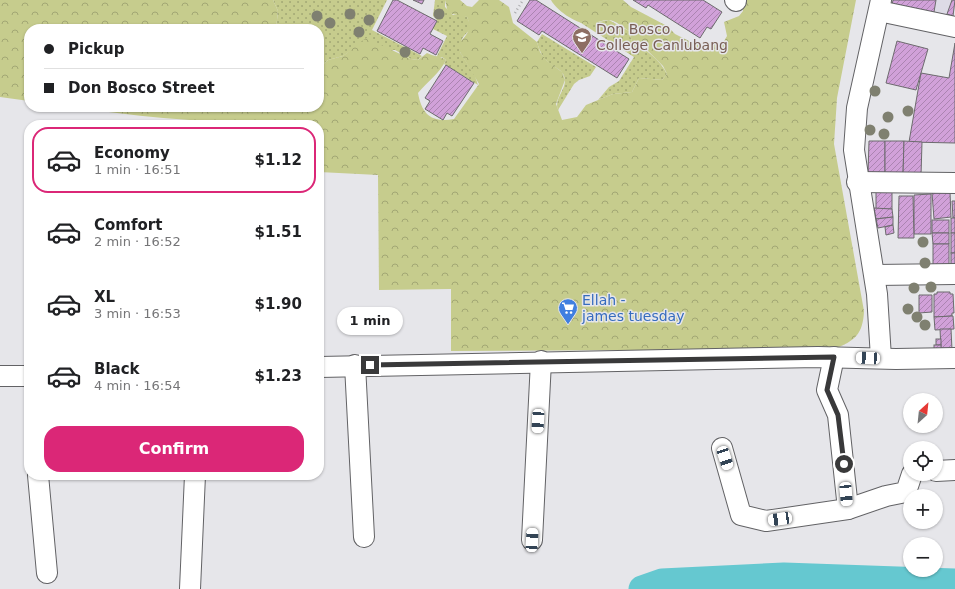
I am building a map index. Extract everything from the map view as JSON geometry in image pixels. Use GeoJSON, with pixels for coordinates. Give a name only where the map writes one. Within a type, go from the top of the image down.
{"type":"FeatureCollection","features":[{"type":"Feature","properties":{"kind":"street"},"geometry":{"type":"LineString","coordinates":[[881,358],[880,325],[875,275],[857,182],[854,150],[857,108],[880,5],[955,27]]}},
{"type":"Feature","properties":{"kind":"street"},"geometry":{"type":"LineString","coordinates":[[857,182],[955,183]]}},
{"type":"Feature","properties":{"kind":"street"},"geometry":{"type":"LineString","coordinates":[[875,275],[955,274]]}},
{"type":"Feature","properties":{"kind":"street"},"geometry":{"type":"LineString","coordinates":[[834,357],[827,390],[838,415],[848,509]]}},
{"type":"Feature","properties":{"kind":"street"},"geometry":{"type":"LineString","coordinates":[[324,366],[834,357],[955,358]]}},
{"type":"Feature","properties":{"kind":"street"},"geometry":{"type":"LineString","coordinates":[[532,540],[541,361]]}},
{"type":"Feature","properties":{"kind":"street"},"geometry":{"type":"LineString","coordinates":[[355,365],[364,537]]}},
{"type":"Feature","properties":{"kind":"street"},"geometry":{"type":"LineString","coordinates":[[0,376],[24,376]]}},
{"type":"Feature","properties":{"kind":"street"},"geometry":{"type":"LineString","coordinates":[[722,448],[741,515],[766,521],[848,509],[886,496],[906,492],[910,481]]}},
{"type":"Feature","properties":{"kind":"street"},"geometry":{"type":"LineString","coordinates":[[943,471],[955,470]]}},
{"type":"Feature","properties":{"kind":"street"},"geometry":{"type":"LineString","coordinates":[[38,480],[47,573]]}},
{"type":"Feature","properties":{"kind":"street"},"geometry":{"type":"LineString","coordinates":[[190,589],[195,480]]}},
{"type":"Feature","properties":{"kind":"path"},"geometry":{"type":"LineString","coordinates":[[515,13],[523,0]]}},
{"type":"Feature","properties":{"kind":"shaded area"},"geometry":{"type":"Polygon","coordinates":[[[893,0],[955,0],[952,21],[891,10],[893,0]]]}},
{"type":"Feature","properties":{"kind":"green space"},"geometry":{"type":"Polygon","coordinates":[[[0,0],[273,0],[278,11],[277,24],[24,24],[24,100],[0,97],[0,0]]]}},
{"type":"Feature","properties":{"kind":"green space"},"geometry":{"type":"Polygon","coordinates":[[[273,0],[387,0],[372,30],[422,56],[418,60],[411,59],[395,50],[350,51],[343,56],[328,60],[324,64],[324,24],[277,24],[278,11],[273,0]]]}},
{"type":"Feature","properties":{"kind":"green space"},"geometry":{"type":"Polygon","coordinates":[[[435,0],[445,0],[445,7],[453,15],[460,14],[467,17],[470,28],[462,39],[460,52],[475,76],[478,85],[444,64],[446,60],[442,57],[436,58],[447,36],[433,29],[437,20],[433,16],[435,0]]]}},
{"type":"Feature","properties":{"kind":"green space"},"geometry":{"type":"Polygon","coordinates":[[[445,0],[460,0],[467,6],[472,7],[479,0],[499,0],[509,7],[513,23],[537,42],[540,52],[547,61],[562,72],[565,80],[556,104],[562,120],[577,117],[586,105],[613,94],[632,92],[639,78],[662,80],[667,74],[663,66],[646,49],[636,47],[632,42],[629,31],[619,24],[609,20],[592,24],[582,23],[561,12],[551,0],[623,0],[631,7],[667,26],[675,34],[691,42],[699,44],[723,43],[727,36],[724,22],[739,16],[743,11],[743,0],[856,0],[837,98],[834,144],[864,311],[860,331],[852,340],[834,349],[451,351],[451,289],[379,290],[378,175],[324,172],[324,120],[195,120],[110,112],[324,112],[324,64],[328,60],[343,56],[366,38],[411,59],[418,60],[427,53],[446,60],[437,73],[418,93],[422,107],[429,116],[440,120],[454,119],[479,84],[460,52],[458,45],[469,29],[467,17],[448,13],[445,0]]]}},
{"type":"Feature","properties":{"kind":"green space"},"geometry":{"type":"Polygon","coordinates":[[[609,20],[629,31],[632,42],[652,55],[661,64],[667,74],[662,80],[639,78],[632,92],[613,94],[598,100],[609,87],[619,81],[634,57],[578,21],[588,24],[609,20]]]}},
{"type":"Feature","properties":{"kind":"green space"},"geometry":{"type":"Polygon","coordinates":[[[542,34],[596,67],[590,76],[579,80],[574,84],[558,110],[557,102],[565,84],[565,80],[563,73],[550,64],[541,53],[537,42],[542,34]]]}},
{"type":"Feature","properties":{"kind":"building"},"geometry":{"type":"Polygon","coordinates":[[[393,0],[397,0],[437,21],[430,34],[443,41],[436,55],[423,48],[420,54],[377,31],[393,0]]]}},
{"type":"Feature","properties":{"kind":"building"},"geometry":{"type":"Polygon","coordinates":[[[413,0],[424,0],[422,4],[413,0]]]}},
{"type":"Feature","properties":{"kind":"building"},"geometry":{"type":"Polygon","coordinates":[[[530,0],[536,0],[629,59],[617,78],[542,31],[539,35],[517,21],[530,0]]]}},
{"type":"Feature","properties":{"kind":"building"},"geometry":{"type":"Polygon","coordinates":[[[633,0],[703,0],[722,12],[711,29],[707,27],[700,38],[648,5],[646,8],[633,0]]]}},
{"type":"Feature","properties":{"kind":"building"},"geometry":{"type":"Polygon","coordinates":[[[893,0],[936,0],[933,18],[891,10],[893,0]]]}},
{"type":"Feature","properties":{"kind":"building"},"geometry":{"type":"Polygon","coordinates":[[[952,0],[955,0],[953,16],[947,14],[952,0]]]}},
{"type":"Feature","properties":{"kind":"building"},"geometry":{"type":"Polygon","coordinates":[[[897,41],[928,49],[916,90],[886,83],[897,41]]]}},
{"type":"Feature","properties":{"kind":"building"},"geometry":{"type":"Polygon","coordinates":[[[955,43],[955,143],[909,142],[921,73],[949,78],[955,43]]]}},
{"type":"Feature","properties":{"kind":"building"},"geometry":{"type":"Polygon","coordinates":[[[446,65],[474,83],[452,116],[447,113],[443,120],[425,109],[430,101],[425,98],[446,65]]]}},
{"type":"Feature","properties":{"kind":"building"},"geometry":{"type":"Polygon","coordinates":[[[869,141],[885,141],[885,175],[868,174],[869,141]]]}},
{"type":"Feature","properties":{"kind":"building"},"geometry":{"type":"Polygon","coordinates":[[[885,141],[904,141],[903,175],[885,175],[885,141]]]}},
{"type":"Feature","properties":{"kind":"building"},"geometry":{"type":"Polygon","coordinates":[[[904,141],[922,142],[921,176],[903,175],[904,141]]]}},
{"type":"Feature","properties":{"kind":"building"},"geometry":{"type":"Polygon","coordinates":[[[876,189],[892,189],[892,209],[876,209],[876,189]]]}},
{"type":"Feature","properties":{"kind":"building"},"geometry":{"type":"Polygon","coordinates":[[[950,192],[951,217],[934,219],[932,193],[950,192]]]}},
{"type":"Feature","properties":{"kind":"building"},"geometry":{"type":"Polygon","coordinates":[[[931,194],[931,234],[914,234],[914,195],[931,194]]]}},
{"type":"Feature","properties":{"kind":"building"},"geometry":{"type":"Polygon","coordinates":[[[899,196],[913,196],[914,238],[898,238],[899,196]]]}},
{"type":"Feature","properties":{"kind":"building"},"geometry":{"type":"Polygon","coordinates":[[[952,201],[955,201],[955,218],[953,218],[952,201]]]}},
{"type":"Feature","properties":{"kind":"building"},"geometry":{"type":"Polygon","coordinates":[[[874,208],[892,209],[893,217],[876,219],[874,208]]]}},
{"type":"Feature","properties":{"kind":"building"},"geometry":{"type":"Polygon","coordinates":[[[893,217],[893,225],[878,228],[876,219],[893,217]]]}},
{"type":"Feature","properties":{"kind":"building"},"geometry":{"type":"Polygon","coordinates":[[[951,218],[955,218],[955,233],[951,233],[951,218]]]}},
{"type":"Feature","properties":{"kind":"building"},"geometry":{"type":"Polygon","coordinates":[[[932,220],[949,220],[949,233],[932,233],[932,220]]]}},
{"type":"Feature","properties":{"kind":"building"},"geometry":{"type":"Polygon","coordinates":[[[893,225],[894,233],[886,235],[885,227],[893,225]]]}},
{"type":"Feature","properties":{"kind":"building"},"geometry":{"type":"Polygon","coordinates":[[[932,233],[949,233],[949,244],[933,244],[932,233]]]}},
{"type":"Feature","properties":{"kind":"building"},"geometry":{"type":"Polygon","coordinates":[[[951,233],[955,233],[955,253],[951,253],[951,233]]]}},
{"type":"Feature","properties":{"kind":"building"},"geometry":{"type":"Polygon","coordinates":[[[933,244],[949,244],[949,268],[933,268],[933,244]]]}},
{"type":"Feature","properties":{"kind":"building"},"geometry":{"type":"Polygon","coordinates":[[[951,253],[955,253],[955,268],[951,268],[951,253]]]}},
{"type":"Feature","properties":{"kind":"building"},"geometry":{"type":"Polygon","coordinates":[[[937,292],[950,292],[950,294],[953,294],[954,313],[952,313],[952,316],[934,317],[934,294],[937,294],[937,292]]]}},
{"type":"Feature","properties":{"kind":"building"},"geometry":{"type":"Polygon","coordinates":[[[919,295],[932,295],[932,312],[919,313],[919,295]]]}},
{"type":"Feature","properties":{"kind":"building"},"geometry":{"type":"Polygon","coordinates":[[[953,316],[954,329],[935,330],[934,317],[953,316]]]}},
{"type":"Feature","properties":{"kind":"building"},"geometry":{"type":"Polygon","coordinates":[[[940,329],[951,329],[952,350],[941,350],[940,329]]]}},
{"type":"Feature","properties":{"kind":"building"},"geometry":{"type":"Polygon","coordinates":[[[936,339],[941,339],[941,345],[936,345],[936,339]]]}},
{"type":"Feature","properties":{"kind":"building"},"geometry":{"type":"Polygon","coordinates":[[[934,345],[941,345],[941,351],[934,351],[934,345]]]}},
{"type":"Feature","properties":{"kind":"waterway"},"geometry":{"type":"LineString","coordinates":[[642,589],[662,582],[784,576],[955,582]]}},
{"type":"Feature","properties":{"kind":"place","name":"Don Bosco College Canlubang"},"geometry":{"type":"Point","coordinates":[582,54]}},
{"type":"Feature","properties":{"kind":"place","name":"Ellah - james tuesday"},"geometry":{"type":"Point","coordinates":[568,325]}},
{"type":"Feature","properties":{"kind":"route"},"geometry":{"type":"LineString","coordinates":[[370,365],[834,357],[827,390],[838,415],[844,464]]}}]}
